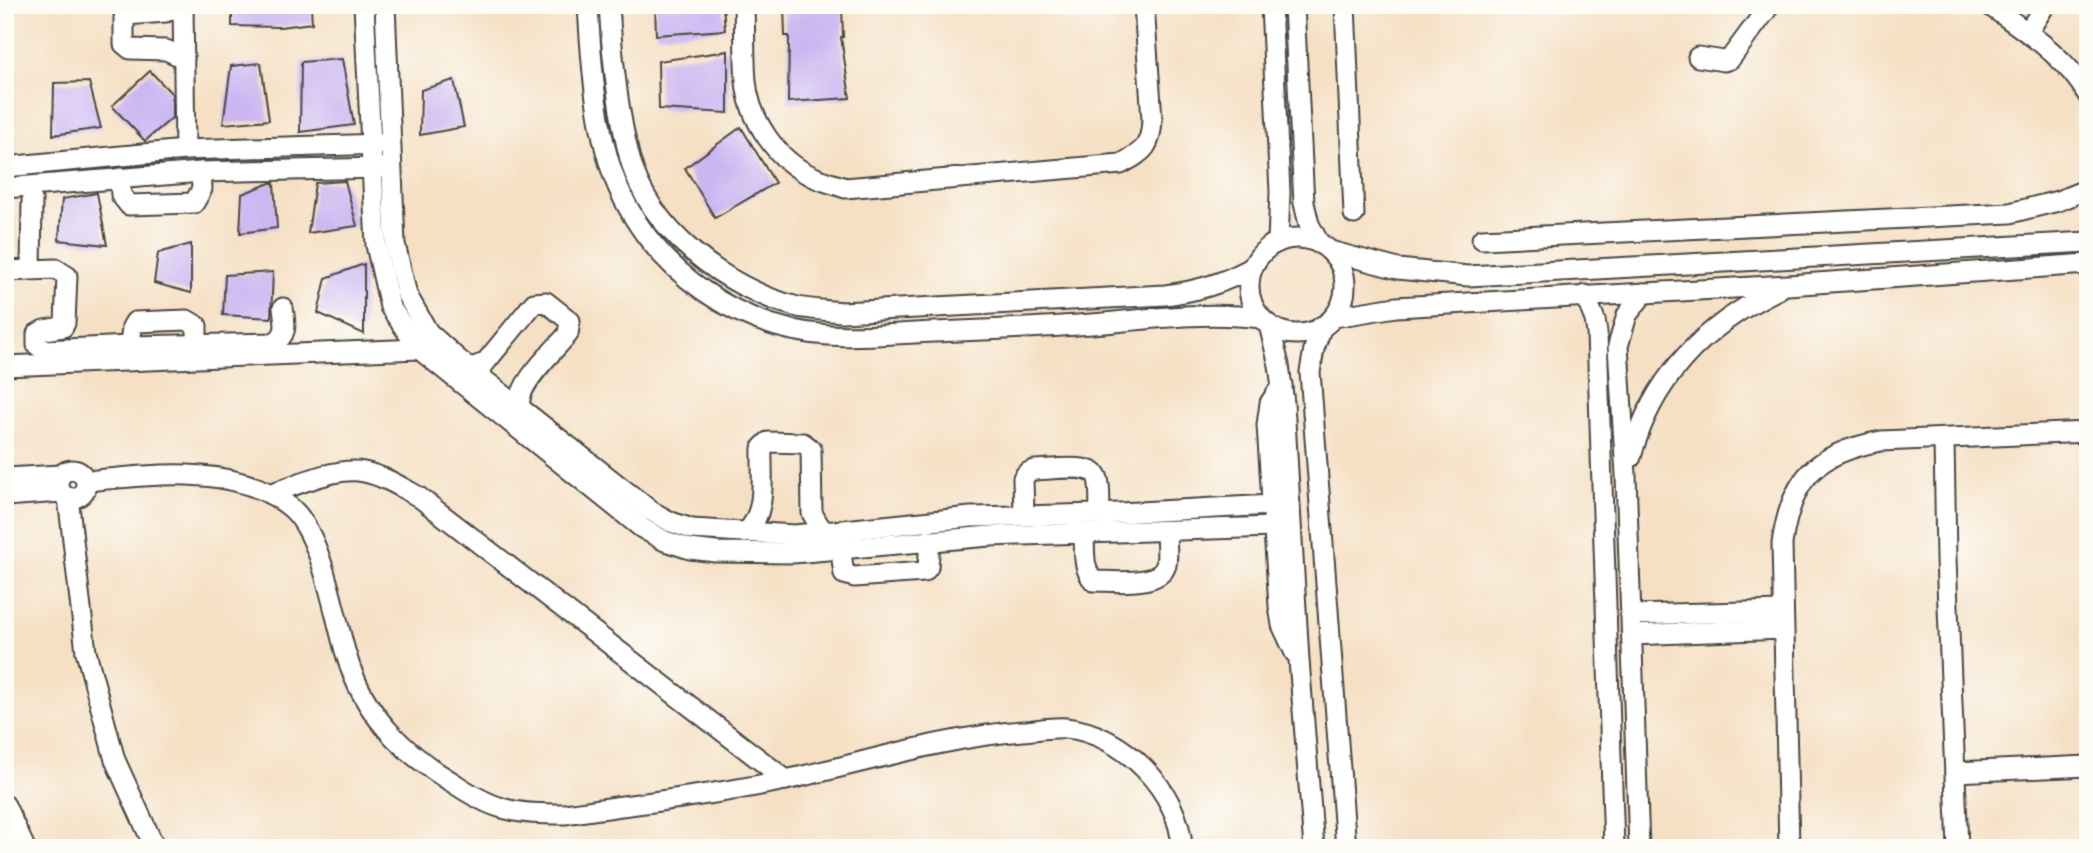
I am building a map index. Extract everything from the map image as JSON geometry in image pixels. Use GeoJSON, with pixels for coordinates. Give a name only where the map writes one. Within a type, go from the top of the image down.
{"type":"FeatureCollection","features":[{"type":"Feature","properties":{"kind":"street"},"geometry":{"type":"LineString","coordinates":[[184,58],[166,50],[130,49],[124,44],[126,15],[166,12],[181,5],[184,58],[185,150]]}},
{"type":"Feature","properties":{"kind":"street"},"geometry":{"type":"LineString","coordinates":[[364,5],[376,245],[390,307],[419,349],[642,528],[665,541],[690,549],[793,553],[835,537],[971,517],[1100,514],[1273,505]]}},
{"type":"Feature","properties":{"kind":"street"},"geometry":{"type":"LineString","coordinates":[[385,5],[395,244],[407,295],[428,332],[651,511],[692,529],[930,541],[1274,527]]}},
{"type":"Feature","properties":{"kind":"street"},"geometry":{"type":"LineString","coordinates":[[588,5],[591,56],[604,138],[617,186],[634,218],[654,247],[678,272],[716,300],[758,321],[793,331],[829,335],[1029,328],[1196,314],[1228,314],[1265,321],[1286,333],[1305,333],[1328,322],[1396,307],[1788,285],[2088,264]]}},
{"type":"Feature","properties":{"kind":"street"},"geometry":{"type":"LineString","coordinates":[[609,5],[611,54],[630,160],[644,191],[662,219],[684,245],[710,267],[751,291],[795,306],[842,312],[868,311],[1165,295],[1196,291],[1226,282],[1253,267]]}},
{"type":"Feature","properties":{"kind":"street"},"geometry":{"type":"LineString","coordinates":[[744,5],[746,83],[754,114],[766,136],[783,156],[812,177],[845,188],[1121,164],[1142,153],[1151,137],[1152,119],[1144,5]]}},
{"type":"Feature","properties":{"kind":"street"},"geometry":{"type":"LineString","coordinates":[[1271,5],[1280,192],[1278,242]]}},
{"type":"Feature","properties":{"kind":"street"},"geometry":{"type":"LineString","coordinates":[[1294,5],[1304,203],[1309,224],[1340,265],[1345,283],[1342,301],[1314,349],[1310,372],[1346,848]]}},
{"type":"Feature","properties":{"kind":"street"},"geometry":{"type":"LineString","coordinates":[[1345,5],[1354,214]]}},
{"type":"Feature","properties":{"kind":"street"},"geometry":{"type":"LineString","coordinates":[[1698,57],[1724,61],[1730,59],[1769,5]]}},
{"type":"Feature","properties":{"kind":"street"},"geometry":{"type":"LineString","coordinates":[[1989,5],[2053,52],[2080,81],[2088,95]]}},
{"type":"Feature","properties":{"kind":"street"},"geometry":{"type":"LineString","coordinates":[[2028,32],[2045,5]]}},
{"type":"Feature","properties":{"kind":"street"},"geometry":{"type":"LineString","coordinates":[[5,167],[185,150],[391,143]]}},
{"type":"Feature","properties":{"kind":"street"},"geometry":{"type":"LineString","coordinates":[[5,188],[201,172],[392,167]]}},
{"type":"Feature","properties":{"kind":"street"},"geometry":{"type":"LineString","coordinates":[[120,178],[121,195],[129,205],[194,203],[202,189],[201,172]]}},
{"type":"Feature","properties":{"kind":"street"},"geometry":{"type":"LineString","coordinates":[[1482,239],[2010,213],[2058,201],[2088,189]]}},
{"type":"Feature","properties":{"kind":"street"},"geometry":{"type":"LineString","coordinates":[[31,269],[32,200]]}},
{"type":"Feature","properties":{"kind":"street"},"geometry":{"type":"LineString","coordinates":[[1314,848],[1282,385],[1265,321],[1252,302],[1249,285],[1259,256],[1278,242],[1298,238],[1398,269],[1468,276],[2088,242]]}},
{"type":"Feature","properties":{"kind":"street"},"geometry":{"type":"LineString","coordinates":[[1977,248],[1977,272]]}},
{"type":"Feature","properties":{"kind":"street"},"geometry":{"type":"LineString","coordinates":[[5,271],[56,269],[67,276],[65,323],[63,327],[37,334],[37,345],[44,350],[269,344],[278,341],[286,329],[283,308]]}},
{"type":"Feature","properties":{"kind":"street"},"geometry":{"type":"LineString","coordinates":[[1626,475],[1637,433],[1657,394],[1682,359],[1713,328],[1749,303],[1788,285]]}},
{"type":"Feature","properties":{"kind":"street"},"geometry":{"type":"LineString","coordinates":[[1639,848],[1626,475],[1618,346],[1627,315],[1644,293]]}},
{"type":"Feature","properties":{"kind":"street"},"geometry":{"type":"LineString","coordinates":[[1585,295],[1597,333],[1614,848]]}},
{"type":"Feature","properties":{"kind":"street"},"geometry":{"type":"LineString","coordinates":[[471,368],[485,363],[534,303],[545,302],[570,321],[568,334],[523,387],[520,406]]}},
{"type":"Feature","properties":{"kind":"street"},"geometry":{"type":"LineString","coordinates":[[5,366],[419,349]]}},
{"type":"Feature","properties":{"kind":"street"},"geometry":{"type":"LineString","coordinates":[[1282,385],[1275,394],[1268,414],[1274,527],[1282,625],[1299,660]]}},
{"type":"Feature","properties":{"kind":"street"},"geometry":{"type":"LineString","coordinates":[[1789,848],[1782,544],[1786,512],[1800,484],[1822,461],[1850,447],[1881,442],[2088,432]]}},
{"type":"Feature","properties":{"kind":"street"},"geometry":{"type":"LineString","coordinates":[[1944,439],[1958,848]]}},
{"type":"Feature","properties":{"kind":"street"},"geometry":{"type":"LineString","coordinates":[[746,533],[753,527],[760,510],[762,448],[768,442],[803,443],[811,449],[812,513],[820,527],[835,537],[842,568],[848,576],[923,572],[928,567],[930,541]]}},
{"type":"Feature","properties":{"kind":"street"},"geometry":{"type":"LineString","coordinates":[[1024,515],[1023,478],[1027,473],[1034,470],[1085,468],[1096,474],[1098,479],[1100,514]]}},
{"type":"Feature","properties":{"kind":"street"},"geometry":{"type":"LineString","coordinates":[[270,494],[334,474],[362,471],[389,480],[409,491],[786,780]]}},
{"type":"Feature","properties":{"kind":"street"},"geometry":{"type":"LineString","coordinates":[[5,478],[63,488],[76,497],[83,492],[86,481],[149,475],[225,478],[246,483],[270,494],[291,508],[304,522],[326,575],[346,656],[365,701],[397,742],[438,774],[475,797],[501,808],[565,814],[786,780],[990,734],[1066,728],[1106,740],[1141,764],[1167,797],[1182,837],[1182,848]]}},
{"type":"Feature","properties":{"kind":"street"},"geometry":{"type":"LineString","coordinates":[[5,496],[63,488]]}},
{"type":"Feature","properties":{"kind":"street"},"geometry":{"type":"LineString","coordinates":[[63,488],[86,652],[115,760],[155,848]]}},
{"type":"Feature","properties":{"kind":"street"},"geometry":{"type":"LineString","coordinates":[[1084,534],[1085,566],[1087,575],[1094,581],[1153,580],[1162,573],[1166,564],[1166,531]]}},
{"type":"Feature","properties":{"kind":"street"},"geometry":{"type":"LineString","coordinates":[[1631,615],[1783,620]]}},
{"type":"Feature","properties":{"kind":"street"},"geometry":{"type":"LineString","coordinates":[[1632,635],[1783,620]]}},
{"type":"Feature","properties":{"kind":"street"},"geometry":{"type":"LineString","coordinates":[[1955,772],[2088,766]]}},
{"type":"Feature","properties":{"kind":"street"},"geometry":{"type":"LineString","coordinates":[[5,805],[25,848]]}},
{"type":"Feature","properties":{"kind":"building"},"geometry":{"type":"Polygon","coordinates":[[[232,5],[311,5],[312,23],[280,27],[232,26],[232,5]]]}},
{"type":"Feature","properties":{"kind":"building"},"geometry":{"type":"Polygon","coordinates":[[[655,5],[723,5],[725,30],[656,35],[655,5]]]}},
{"type":"Feature","properties":{"kind":"building"},"geometry":{"type":"Polygon","coordinates":[[[784,5],[842,5],[841,37],[850,98],[788,102],[789,36],[785,36],[784,5]]]}},
{"type":"Feature","properties":{"kind":"building"},"geometry":{"type":"Polygon","coordinates":[[[728,51],[728,113],[659,109],[658,61],[728,51]]]}},
{"type":"Feature","properties":{"kind":"building"},"geometry":{"type":"Polygon","coordinates":[[[342,59],[354,125],[300,132],[301,62],[342,59]]]}},
{"type":"Feature","properties":{"kind":"building"},"geometry":{"type":"Polygon","coordinates":[[[261,63],[269,120],[223,124],[231,66],[261,63]]]}},
{"type":"Feature","properties":{"kind":"building"},"geometry":{"type":"Polygon","coordinates":[[[150,71],[172,94],[172,118],[145,141],[112,106],[150,71]]]}},
{"type":"Feature","properties":{"kind":"building"},"geometry":{"type":"Polygon","coordinates":[[[454,80],[464,127],[420,135],[421,90],[454,80]]]}},
{"type":"Feature","properties":{"kind":"building"},"geometry":{"type":"Polygon","coordinates":[[[89,82],[101,128],[53,135],[54,83],[89,82]]]}},
{"type":"Feature","properties":{"kind":"building"},"geometry":{"type":"Polygon","coordinates":[[[741,127],[775,183],[715,218],[685,168],[741,127]]]}},
{"type":"Feature","properties":{"kind":"building"},"geometry":{"type":"Polygon","coordinates":[[[345,181],[357,226],[308,233],[315,183],[345,181]]]}},
{"type":"Feature","properties":{"kind":"building"},"geometry":{"type":"Polygon","coordinates":[[[274,183],[277,228],[240,233],[242,194],[274,183]]]}},
{"type":"Feature","properties":{"kind":"building"},"geometry":{"type":"Polygon","coordinates":[[[97,193],[107,245],[59,240],[62,199],[97,193]]]}},
{"type":"Feature","properties":{"kind":"building"},"geometry":{"type":"Polygon","coordinates":[[[191,244],[191,293],[154,283],[158,253],[191,244]]]}},
{"type":"Feature","properties":{"kind":"building"},"geometry":{"type":"Polygon","coordinates":[[[364,264],[364,334],[318,313],[326,278],[364,264]]]}},
{"type":"Feature","properties":{"kind":"building"},"geometry":{"type":"Polygon","coordinates":[[[273,272],[271,318],[223,315],[225,275],[273,272]]]}}]}
